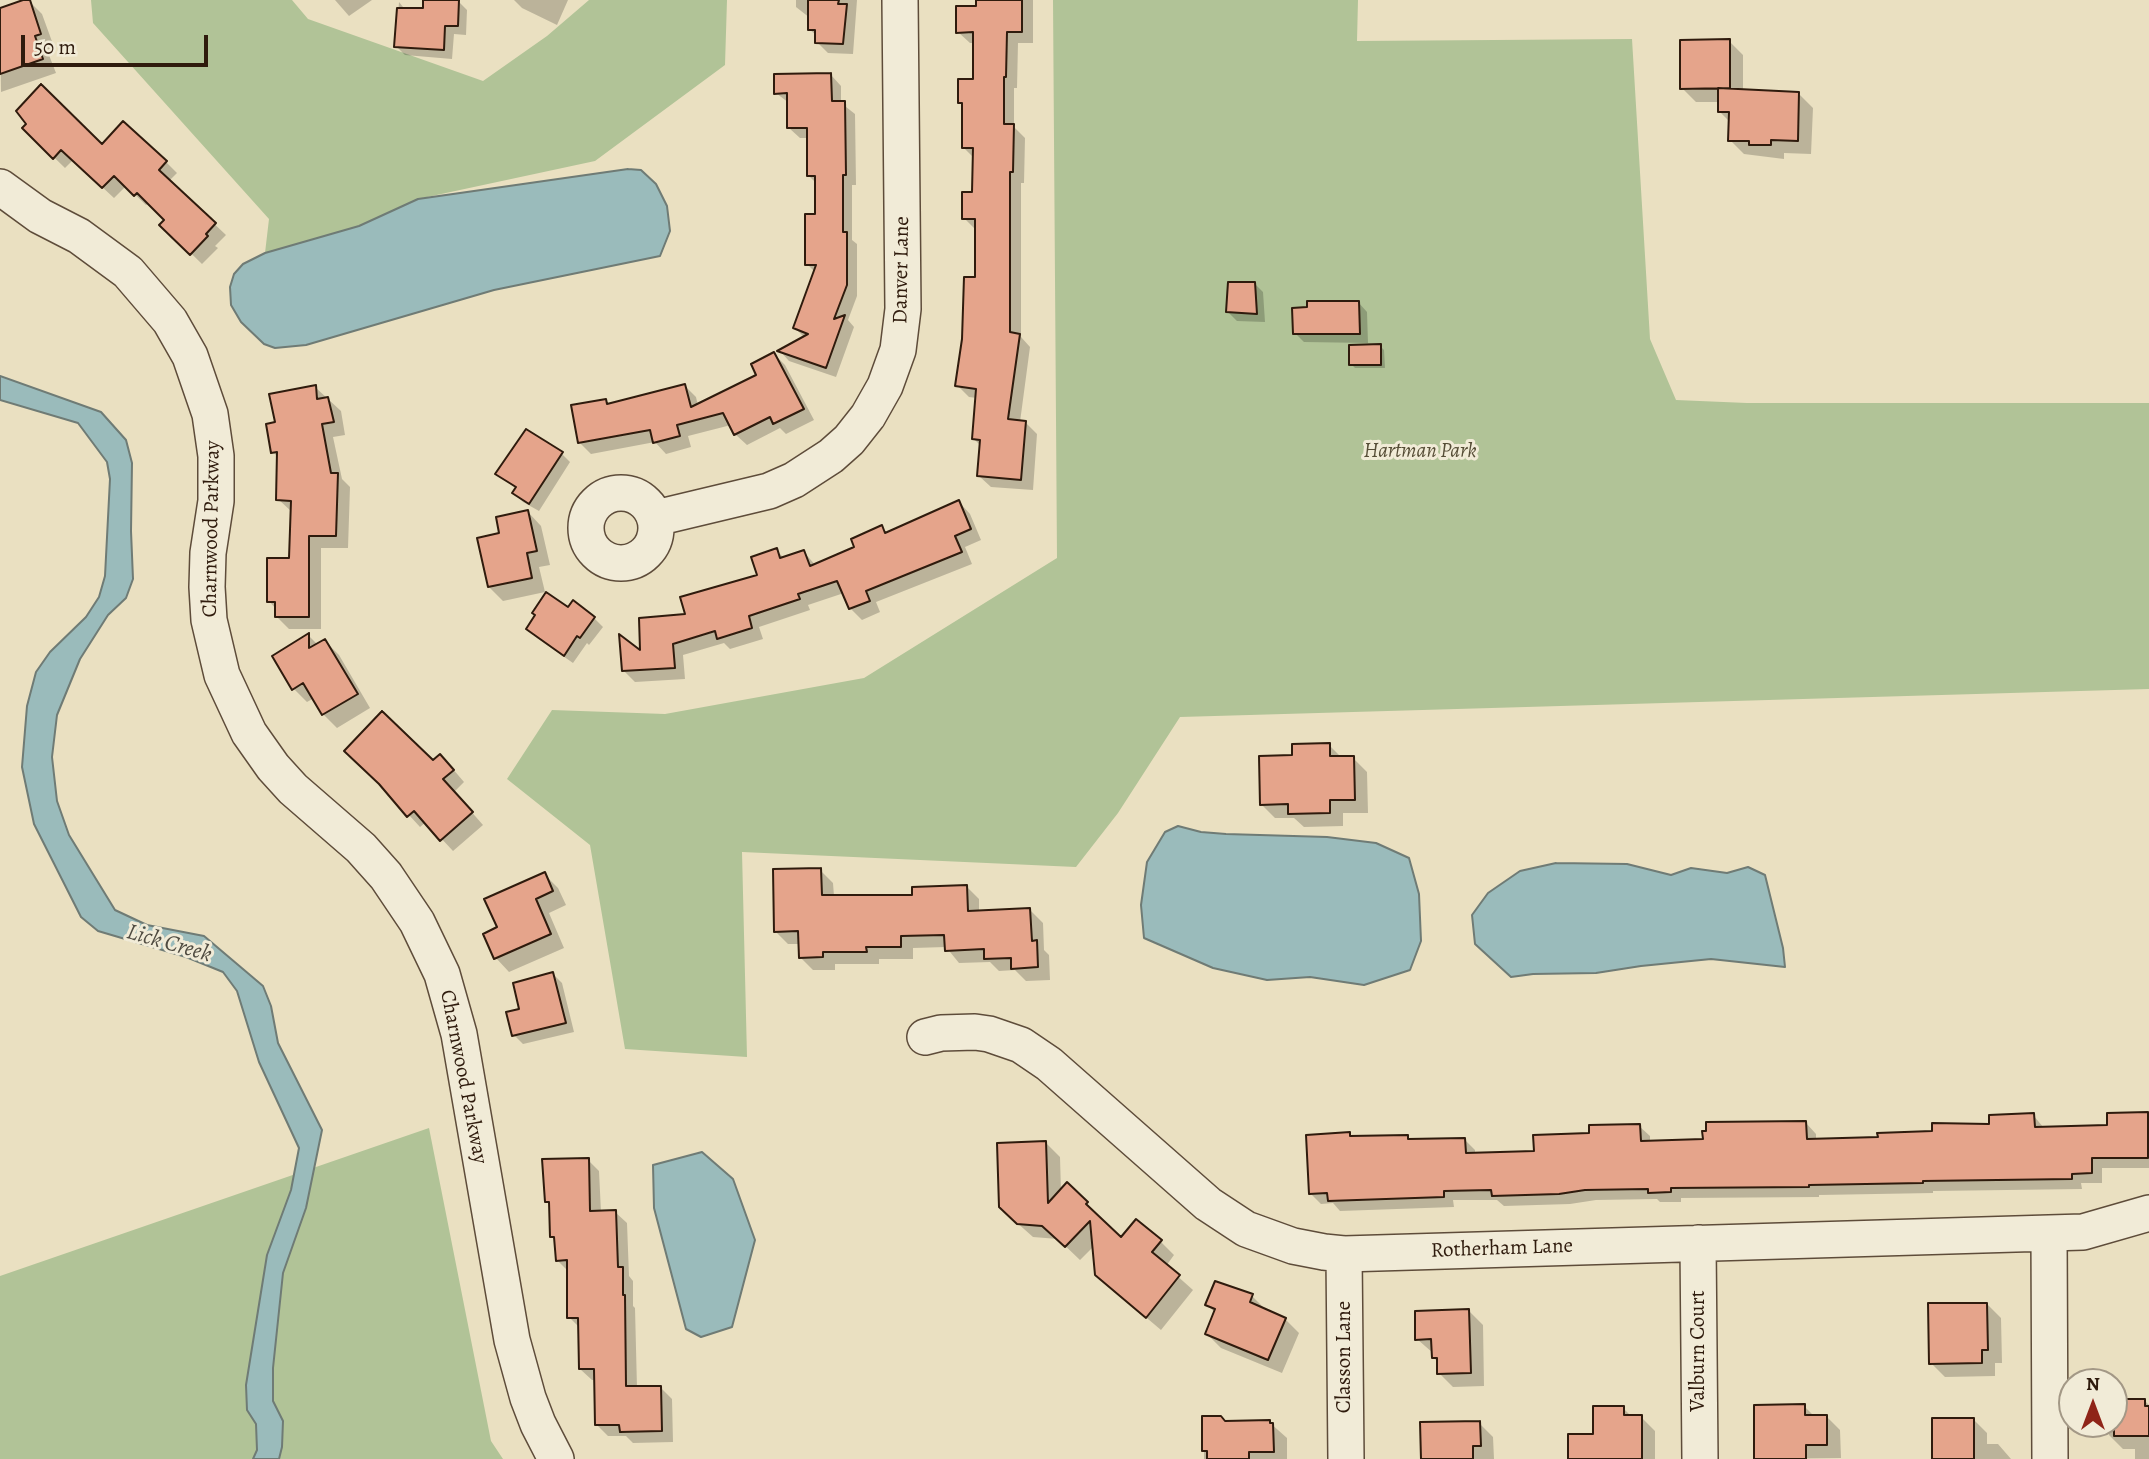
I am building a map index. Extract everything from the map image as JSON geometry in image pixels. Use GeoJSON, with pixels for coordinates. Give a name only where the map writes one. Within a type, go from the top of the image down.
{"type":"FeatureCollection","features":[{"type":"Feature","properties":{"kind":"street","name":"Danver Lane"},"geometry":{"type":"LineString","coordinates":[[656,518],[769,491],[794,480],[831,456],[849,440],[868,416],[885,386],[898,351],[904,309],[900,0]]}},
{"type":"Feature","properties":{"kind":"street","name":"Charnwood Parkway"},"geometry":{"type":"LineString","coordinates":[[0,187],[40,216],[79,236],[128,272],[170,321],[190,356],[210,414],[216,456],[216,501],[206,587],[209,620],[222,675],[249,733],[273,767],[293,789],[361,848],[396,890],[417,922],[442,974],[458,1034],[512,1340],[533,1411],[556,1459]]}},
{"type":"Feature","properties":{"kind":"street","name":"Rotherham Lane"},"geometry":{"type":"LineString","coordinates":[[925,1037],[941,1033],[975,1032],[1021,1045],[1049,1064],[1200,1198],[1245,1229],[1293,1246],[1344,1254],[2082,1232],[2149,1213]]}},
{"type":"Feature","properties":{"kind":"street"},"geometry":{"type":"LineString","coordinates":[[2049,1233],[2050,1459]]}},
{"type":"Feature","properties":{"kind":"street","name":"Valburn Court"},"geometry":{"type":"LineString","coordinates":[[1698,1243],[1700,1459]]}},
{"type":"Feature","properties":{"kind":"street","name":"Classon Lane"},"geometry":{"type":"LineString","coordinates":[[1344,1254],[1346,1459]]}},
{"type":"Feature","properties":{"kind":"green space"},"geometry":{"type":"Polygon","coordinates":[[[91,0],[292,0],[308,19],[483,81],[547,36],[589,0],[727,0],[725,65],[595,161],[418,199],[359,226],[265,253],[269,219],[93,23],[91,0]]]}},
{"type":"Feature","properties":{"kind":"green space","name":"Hartman Park"},"geometry":{"type":"Polygon","coordinates":[[[1053,0],[1358,0],[1357,41],[1632,39],[1650,339],[1676,400],[1747,403],[2149,403],[2149,689],[1180,717],[1118,813],[1076,867],[742,852],[747,1057],[625,1049],[590,845],[507,779],[552,710],[665,714],[864,678],[1057,558],[1053,0]]]}},
{"type":"Feature","properties":{"kind":"green space"},"geometry":{"type":"Polygon","coordinates":[[[429,1128],[491,1441],[503,1459],[0,1459],[0,1276],[429,1128]]]}},
{"type":"Feature","properties":{"kind":"water"},"geometry":{"type":"Polygon","coordinates":[[[628,169],[641,170],[656,184],[667,206],[670,231],[660,256],[494,290],[306,345],[275,348],[264,344],[241,322],[231,305],[230,287],[234,274],[243,264],[265,253],[359,226],[418,199],[628,169]]]}},
{"type":"Feature","properties":{"kind":"water","name":"Lick Creek"},"geometry":{"type":"Polygon","coordinates":[[[0,376],[101,412],[126,440],[132,463],[133,579],[126,598],[108,615],[80,659],[57,715],[52,757],[57,801],[69,835],[115,910],[147,925],[204,936],[263,986],[271,1006],[278,1043],[322,1130],[306,1208],[283,1273],[273,1368],[273,1401],[283,1421],[279,1459],[253,1459],[257,1450],[256,1424],[247,1410],[246,1385],[267,1255],[291,1190],[299,1148],[259,1062],[237,991],[223,972],[186,957],[98,931],[81,917],[34,824],[22,767],[27,706],[36,672],[50,652],[86,617],[99,597],[105,576],[110,479],[107,462],[78,423],[0,400],[0,376]]]}},
{"type":"Feature","properties":{"kind":"water"},"geometry":{"type":"Polygon","coordinates":[[[1178,826],[1201,832],[1327,837],[1376,843],[1409,858],[1419,894],[1421,941],[1410,970],[1364,985],[1310,977],[1267,980],[1213,968],[1144,938],[1141,905],[1147,862],[1165,832],[1178,826]]]}},
{"type":"Feature","properties":{"kind":"water"},"geometry":{"type":"Polygon","coordinates":[[[1556,863],[1627,864],[1671,875],[1691,868],[1727,873],[1748,867],[1765,875],[1785,967],[1711,959],[1596,973],[1511,977],[1475,944],[1472,915],[1488,893],[1520,871],[1556,863]]]}},
{"type":"Feature","properties":{"kind":"water"},"geometry":{"type":"Polygon","coordinates":[[[702,1152],[733,1179],[755,1240],[732,1327],[701,1337],[686,1329],[654,1208],[653,1165],[702,1152]]]}},
{"type":"Feature","properties":{"kind":"building"},"geometry":{"type":"Polygon","coordinates":[[[30,0],[41,34],[35,36],[43,59],[0,74],[0,8],[30,0]]]}},
{"type":"Feature","properties":{"kind":"building"},"geometry":{"type":"Polygon","coordinates":[[[423,0],[459,0],[458,26],[445,26],[444,50],[394,47],[397,8],[423,8],[423,0]]]}},
{"type":"Feature","properties":{"kind":"building"},"geometry":{"type":"Polygon","coordinates":[[[808,0],[839,0],[838,4],[847,4],[843,44],[815,43],[815,30],[808,30],[808,0]]]}},
{"type":"Feature","properties":{"kind":"building"},"geometry":{"type":"Polygon","coordinates":[[[976,0],[1022,0],[1022,32],[1007,32],[1004,77],[1004,124],[1014,124],[1013,172],[1010,172],[1010,332],[1020,334],[1008,419],[1026,421],[1021,480],[977,476],[980,440],[972,439],[976,389],[955,386],[962,339],[964,277],[975,277],[975,219],[962,219],[962,192],[972,192],[973,148],[962,148],[962,103],[958,103],[958,79],[973,79],[973,32],[956,33],[956,6],[976,6],[976,0]]]}},
{"type":"Feature","properties":{"kind":"building"},"geometry":{"type":"Polygon","coordinates":[[[1730,39],[1730,88],[1680,89],[1680,40],[1730,39]]]}},
{"type":"Feature","properties":{"kind":"building"},"geometry":{"type":"Polygon","coordinates":[[[831,73],[832,101],[845,101],[846,175],[843,175],[843,232],[847,232],[847,285],[834,319],[845,315],[826,368],[777,351],[808,334],[793,328],[816,265],[805,265],[805,214],[815,214],[815,176],[807,176],[807,128],[787,128],[787,93],[774,94],[774,74],[831,73]]]}},
{"type":"Feature","properties":{"kind":"building"},"geometry":{"type":"Polygon","coordinates":[[[41,84],[102,144],[123,121],[167,161],[159,170],[216,223],[190,255],[159,225],[164,220],[137,193],[134,196],[114,176],[102,188],[61,150],[53,159],[22,128],[26,124],[16,111],[41,84]]]}},
{"type":"Feature","properties":{"kind":"building"},"geometry":{"type":"Polygon","coordinates":[[[1718,88],[1799,92],[1798,141],[1771,140],[1771,145],[1749,145],[1749,141],[1728,141],[1729,112],[1718,112],[1718,88]]]}},
{"type":"Feature","properties":{"kind":"building"},"geometry":{"type":"Polygon","coordinates":[[[1228,282],[1255,282],[1257,314],[1226,312],[1228,282]]]}},
{"type":"Feature","properties":{"kind":"building"},"geometry":{"type":"Polygon","coordinates":[[[1307,301],[1359,301],[1360,334],[1293,334],[1292,308],[1307,307],[1307,301]]]}},
{"type":"Feature","properties":{"kind":"building"},"geometry":{"type":"Polygon","coordinates":[[[1381,344],[1381,365],[1349,365],[1349,345],[1381,344]]]}},
{"type":"Feature","properties":{"kind":"building"},"geometry":{"type":"Polygon","coordinates":[[[774,352],[804,409],[773,424],[770,417],[734,435],[723,413],[677,425],[680,436],[653,443],[650,430],[578,443],[571,405],[606,399],[607,404],[685,384],[691,407],[756,375],[751,364],[774,352]]]}},
{"type":"Feature","properties":{"kind":"building"},"geometry":{"type":"Polygon","coordinates":[[[316,385],[317,399],[328,397],[334,422],[322,424],[331,473],[338,473],[336,536],[309,536],[309,617],[275,617],[275,602],[267,602],[267,558],[289,558],[291,501],[276,500],[277,452],[271,453],[266,424],[275,422],[269,394],[316,385]]]}},
{"type":"Feature","properties":{"kind":"building"},"geometry":{"type":"Polygon","coordinates":[[[526,429],[563,452],[529,504],[512,493],[516,487],[495,474],[526,429]]]}},
{"type":"Feature","properties":{"kind":"building"},"geometry":{"type":"Polygon","coordinates":[[[959,500],[971,529],[955,536],[962,552],[866,591],[870,601],[849,609],[837,581],[798,594],[800,599],[749,616],[752,628],[717,639],[715,631],[673,644],[675,668],[622,671],[619,634],[640,650],[639,618],[685,614],[680,597],[757,575],[751,557],[777,548],[780,558],[804,550],[810,566],[854,547],[851,539],[882,525],[885,533],[959,500]]]}},
{"type":"Feature","properties":{"kind":"building"},"geometry":{"type":"Polygon","coordinates":[[[528,510],[537,551],[527,553],[532,578],[488,587],[477,538],[499,533],[496,517],[528,510]]]}},
{"type":"Feature","properties":{"kind":"building"},"geometry":{"type":"Polygon","coordinates":[[[546,592],[568,607],[573,600],[595,617],[580,638],[577,636],[564,656],[526,629],[535,615],[532,613],[546,592]]]}},
{"type":"Feature","properties":{"kind":"building"},"geometry":{"type":"Polygon","coordinates":[[[309,633],[309,648],[325,639],[358,694],[322,715],[303,683],[292,690],[272,656],[309,633]]]}},
{"type":"Feature","properties":{"kind":"building"},"geometry":{"type":"Polygon","coordinates":[[[382,711],[433,760],[440,754],[454,770],[443,779],[473,812],[440,841],[414,811],[407,817],[379,784],[344,751],[382,711]]]}},
{"type":"Feature","properties":{"kind":"building"},"geometry":{"type":"Polygon","coordinates":[[[1330,743],[1330,756],[1354,756],[1355,800],[1330,800],[1330,813],[1288,814],[1288,804],[1260,805],[1259,756],[1292,755],[1292,744],[1330,743]]]}},
{"type":"Feature","properties":{"kind":"building"},"geometry":{"type":"Polygon","coordinates":[[[821,868],[822,895],[912,895],[912,887],[967,885],[968,911],[1030,908],[1032,941],[1037,940],[1038,967],[1011,969],[1011,958],[984,959],[984,949],[945,951],[944,935],[901,936],[901,947],[866,947],[867,952],[823,952],[823,957],[799,958],[798,931],[774,932],[773,869],[821,868]]]}},
{"type":"Feature","properties":{"kind":"building"},"geometry":{"type":"Polygon","coordinates":[[[545,872],[553,891],[536,899],[551,934],[494,959],[483,934],[497,927],[484,899],[545,872]]]}},
{"type":"Feature","properties":{"kind":"building"},"geometry":{"type":"Polygon","coordinates":[[[553,972],[566,1023],[512,1036],[506,1012],[519,1009],[513,983],[553,972]]]}},
{"type":"Feature","properties":{"kind":"building"},"geometry":{"type":"Polygon","coordinates":[[[2148,1112],[2148,1158],[2092,1158],[2092,1173],[2072,1174],[2072,1179],[1671,1188],[1671,1192],[1648,1193],[1648,1189],[1585,1190],[1559,1194],[1492,1196],[1491,1190],[1444,1191],[1444,1197],[1328,1201],[1327,1193],[1309,1194],[1306,1135],[1350,1132],[1350,1136],[1465,1138],[1466,1153],[1534,1151],[1533,1135],[1589,1133],[1589,1125],[1640,1124],[1641,1141],[1703,1139],[1702,1131],[1706,1131],[1706,1122],[1806,1121],[1807,1139],[1878,1137],[1877,1133],[1932,1131],[1932,1123],[1989,1124],[1989,1115],[2034,1113],[2035,1127],[2107,1125],[2107,1113],[2148,1112]]]}},
{"type":"Feature","properties":{"kind":"building"},"geometry":{"type":"Polygon","coordinates":[[[1046,1141],[1048,1203],[1067,1182],[1121,1237],[1136,1219],[1162,1240],[1152,1252],[1180,1275],[1146,1318],[1095,1275],[1090,1221],[1065,1247],[1042,1226],[1017,1224],[999,1207],[997,1143],[1046,1141]]]}},
{"type":"Feature","properties":{"kind":"building"},"geometry":{"type":"Polygon","coordinates":[[[589,1158],[590,1211],[616,1210],[618,1267],[623,1267],[625,1295],[626,1386],[661,1386],[662,1431],[620,1432],[619,1425],[595,1425],[594,1369],[579,1369],[578,1318],[567,1318],[567,1260],[556,1261],[554,1237],[550,1237],[549,1202],[545,1202],[542,1159],[589,1158]]]}},
{"type":"Feature","properties":{"kind":"building"},"geometry":{"type":"Polygon","coordinates":[[[1215,1281],[1253,1294],[1250,1302],[1286,1318],[1268,1360],[1205,1334],[1215,1309],[1205,1305],[1215,1281]]]}},
{"type":"Feature","properties":{"kind":"building"},"geometry":{"type":"Polygon","coordinates":[[[1928,1303],[1987,1303],[1988,1350],[1982,1350],[1982,1363],[1929,1364],[1928,1303]]]}},
{"type":"Feature","properties":{"kind":"building"},"geometry":{"type":"Polygon","coordinates":[[[1469,1309],[1471,1373],[1437,1374],[1437,1358],[1432,1358],[1431,1339],[1415,1340],[1415,1311],[1469,1309]]]}},
{"type":"Feature","properties":{"kind":"building"},"geometry":{"type":"Polygon","coordinates":[[[2128,1399],[2145,1399],[2145,1406],[2149,1406],[2149,1436],[2128,1436],[2128,1399]]]}},
{"type":"Feature","properties":{"kind":"building"},"geometry":{"type":"Polygon","coordinates":[[[1805,1404],[1805,1415],[1827,1415],[1827,1445],[1806,1445],[1806,1459],[1754,1459],[1754,1405],[1805,1404]]]}},
{"type":"Feature","properties":{"kind":"building"},"geometry":{"type":"Polygon","coordinates":[[[1593,1406],[1624,1406],[1624,1415],[1642,1415],[1642,1459],[1568,1459],[1568,1434],[1593,1434],[1593,1406]]]}},
{"type":"Feature","properties":{"kind":"building"},"geometry":{"type":"Polygon","coordinates":[[[1202,1416],[1221,1416],[1225,1421],[1270,1420],[1270,1423],[1273,1423],[1274,1452],[1249,1452],[1249,1459],[1207,1459],[1207,1451],[1202,1451],[1202,1416]]]}},
{"type":"Feature","properties":{"kind":"building"},"geometry":{"type":"Polygon","coordinates":[[[1932,1418],[1974,1418],[1974,1459],[1932,1459],[1932,1418]]]}},
{"type":"Feature","properties":{"kind":"building"},"geometry":{"type":"Polygon","coordinates":[[[1480,1421],[1481,1446],[1473,1446],[1473,1459],[1421,1459],[1420,1422],[1480,1421]]]}}]}
